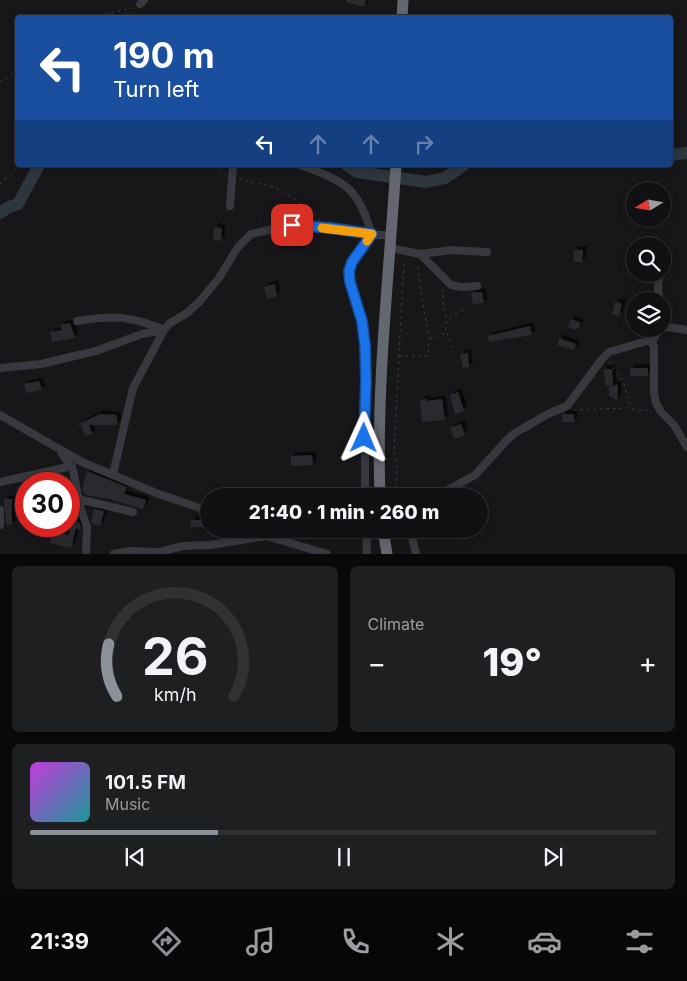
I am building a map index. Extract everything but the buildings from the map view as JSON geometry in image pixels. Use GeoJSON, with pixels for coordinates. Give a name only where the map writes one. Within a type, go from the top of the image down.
{"type":"FeatureCollection","features":[{"type":"Feature","properties":{"kind":"highway"},"geometry":{"type":"LineString","coordinates":[[402,15],[403,0]]}},
{"type":"Feature","properties":{"kind":"highway"},"geometry":{"type":"LineString","coordinates":[[387,488],[379,431],[385,301],[396,167]]}},
{"type":"Feature","properties":{"kind":"highway"},"geometry":{"type":"LineString","coordinates":[[384,538],[387,554]]}},
{"type":"Feature","properties":{"kind":"street"},"geometry":{"type":"LineString","coordinates":[[230,206],[233,167]]}},
{"type":"Feature","properties":{"kind":"street"},"geometry":{"type":"LineString","coordinates":[[306,167],[336,178],[349,188],[359,201],[372,234]]}},
{"type":"Feature","properties":{"kind":"street"},"geometry":{"type":"LineString","coordinates":[[113,474],[133,388],[164,330],[170,323],[187,314],[200,301],[219,278],[238,247],[251,234],[292,225],[372,234],[405,251],[418,253],[452,250],[487,252]]}},
{"type":"Feature","properties":{"kind":"street"},"geometry":{"type":"LineString","coordinates":[[365,488],[365,345],[362,321],[352,290],[349,271],[352,262],[372,234]]}},
{"type":"Feature","properties":{"kind":"street"},"geometry":{"type":"LineString","coordinates":[[418,253],[438,270],[443,279],[451,285],[461,287],[477,286]]}},
{"type":"Feature","properties":{"kind":"street"},"geometry":{"type":"LineString","coordinates":[[77,321],[103,316],[126,317],[141,320],[164,330]]}},
{"type":"Feature","properties":{"kind":"street"},"geometry":{"type":"LineString","coordinates":[[671,328],[687,330]]}},
{"type":"Feature","properties":{"kind":"street"},"geometry":{"type":"LineString","coordinates":[[0,368],[41,364],[96,351],[142,334],[164,330]]}},
{"type":"Feature","properties":{"kind":"street"},"geometry":{"type":"LineString","coordinates":[[652,342],[655,337]]}},
{"type":"Feature","properties":{"kind":"street"},"geometry":{"type":"LineString","coordinates":[[451,488],[475,475],[515,433],[548,414],[567,406],[609,352],[634,344],[647,341],[652,342]]}},
{"type":"Feature","properties":{"kind":"street"},"geometry":{"type":"LineString","coordinates":[[652,342],[654,347],[654,393],[656,403],[660,412],[674,425],[687,446]]}},
{"type":"Feature","properties":{"kind":"street"},"geometry":{"type":"LineString","coordinates":[[0,415],[82,462],[156,493],[200,508]]}},
{"type":"Feature","properties":{"kind":"street"},"geometry":{"type":"LineString","coordinates":[[61,451],[72,466],[73,472]]}},
{"type":"Feature","properties":{"kind":"street"},"geometry":{"type":"LineString","coordinates":[[0,482],[72,466]]}},
{"type":"Feature","properties":{"kind":"street"},"geometry":{"type":"LineString","coordinates":[[80,499],[133,512]]}},
{"type":"Feature","properties":{"kind":"street"},"geometry":{"type":"LineString","coordinates":[[80,504],[87,526],[88,553]]}},
{"type":"Feature","properties":{"kind":"street"},"geometry":{"type":"LineString","coordinates":[[0,510],[0,526]]}},
{"type":"Feature","properties":{"kind":"street"},"geometry":{"type":"LineString","coordinates":[[114,554],[130,551],[159,552],[183,546],[210,545],[255,538]]}},
{"type":"Feature","properties":{"kind":"street"},"geometry":{"type":"LineString","coordinates":[[275,538],[327,554]]}},
{"type":"Feature","properties":{"kind":"street"},"geometry":{"type":"LineString","coordinates":[[366,538],[367,554]]}},
{"type":"Feature","properties":{"kind":"street"},"geometry":{"type":"LineString","coordinates":[[412,538],[416,554]]}},
{"type":"Feature","properties":{"kind":"path"},"geometry":{"type":"LineString","coordinates":[[101,15],[130,9],[142,2]]}},
{"type":"Feature","properties":{"kind":"path"},"geometry":{"type":"LineString","coordinates":[[0,82],[15,72]]}},
{"type":"Feature","properties":{"kind":"path"},"geometry":{"type":"LineString","coordinates":[[0,184],[19,167]]}},
{"type":"Feature","properties":{"kind":"path"},"geometry":{"type":"LineString","coordinates":[[217,167],[222,173],[232,178],[277,188],[304,206],[331,228]]}},
{"type":"Feature","properties":{"kind":"path"},"geometry":{"type":"LineString","coordinates":[[394,488],[396,486],[397,467],[394,451],[405,251]]}},
{"type":"Feature","properties":{"kind":"path"},"geometry":{"type":"LineString","coordinates":[[399,356],[428,356],[429,339],[418,253]]}},
{"type":"Feature","properties":{"kind":"path"},"geometry":{"type":"LineString","coordinates":[[443,279],[443,306],[447,320],[445,327],[452,348]]}},
{"type":"Feature","properties":{"kind":"path"},"geometry":{"type":"LineString","coordinates":[[447,320],[465,309]]}},
{"type":"Feature","properties":{"kind":"path"},"geometry":{"type":"LineString","coordinates":[[429,339],[447,333]]}},
{"type":"Feature","properties":{"kind":"path"},"geometry":{"type":"LineString","coordinates":[[605,356],[623,382],[631,408]]}},
{"type":"Feature","properties":{"kind":"path"},"geometry":{"type":"LineString","coordinates":[[567,406],[574,410],[631,408],[660,412]]}},
{"type":"Feature","properties":{"kind":"waterway"},"geometry":{"type":"LineString","coordinates":[[673,155],[687,153]]}},
{"type":"Feature","properties":{"kind":"waterway"},"geometry":{"type":"LineString","coordinates":[[0,213],[18,204],[38,167]]}},
{"type":"Feature","properties":{"kind":"waterway"},"geometry":{"type":"LineString","coordinates":[[350,167],[357,172],[426,182],[445,178],[461,167]]}},
{"type":"Feature","properties":{"kind":"slow traffic"},"geometry":{"type":"LineString","coordinates":[[322,228],[372,234],[367,241]]}},
{"type":"Feature","properties":{"kind":"route"},"geometry":{"type":"LineString","coordinates":[[292,225],[372,234],[352,262],[349,271],[354,299],[362,321],[365,345],[364,438]]}}]}
